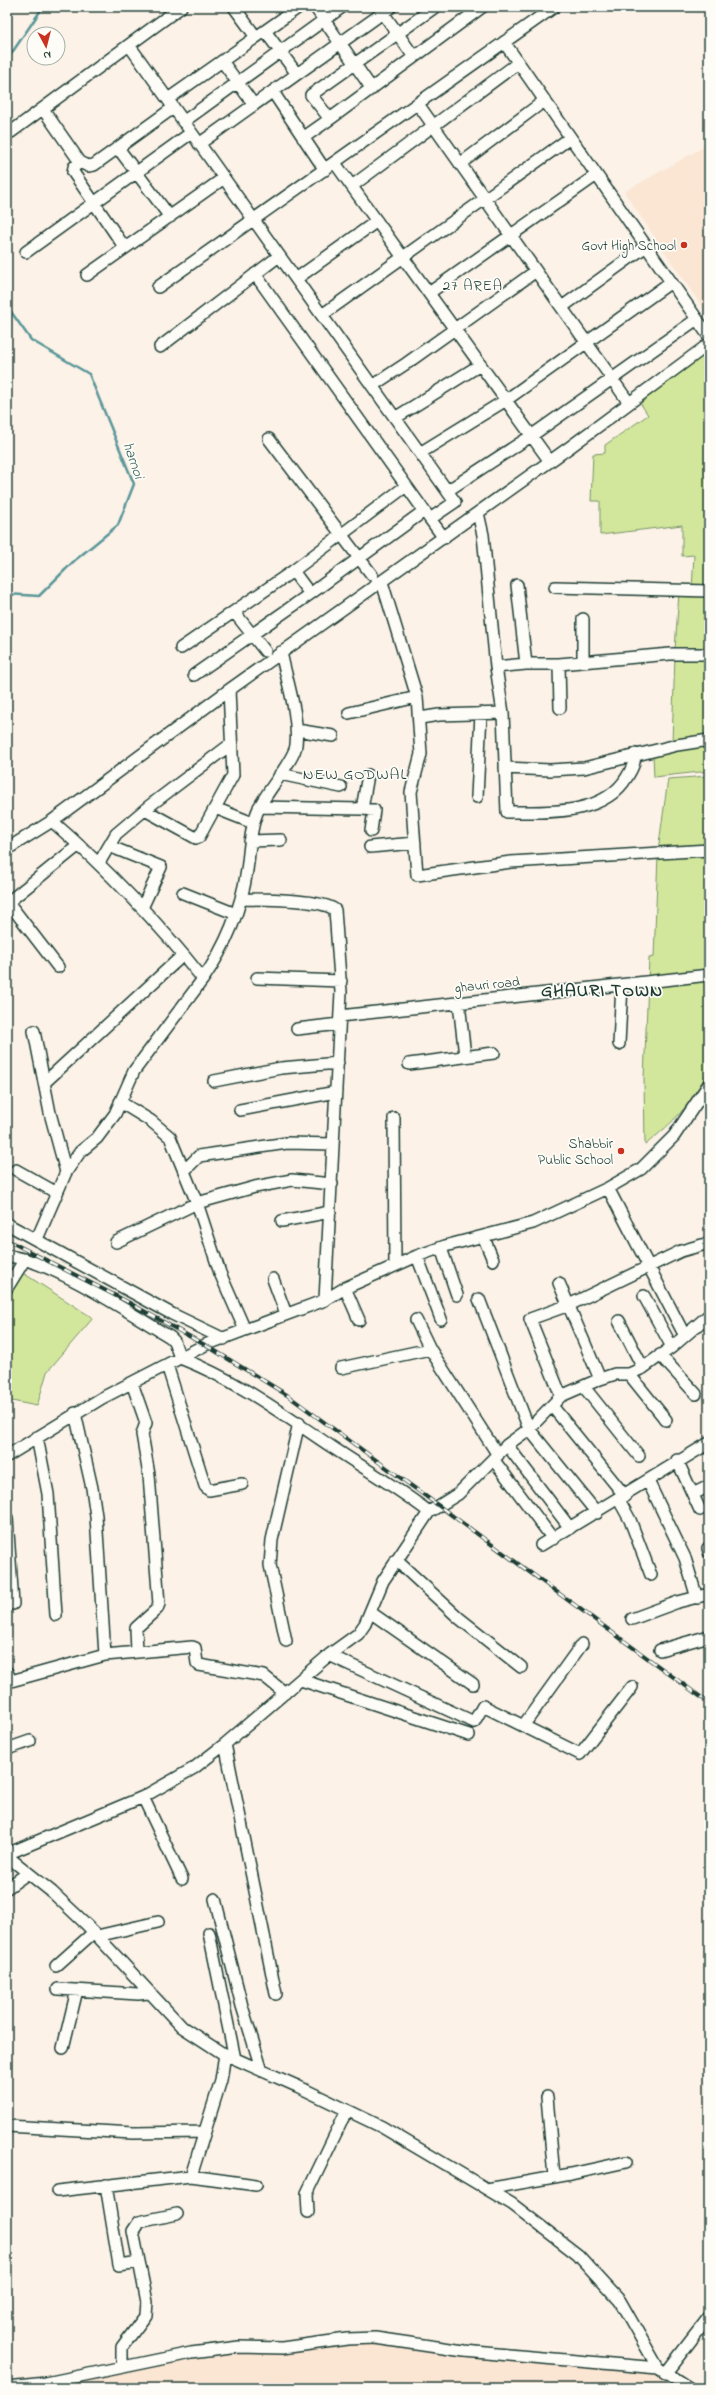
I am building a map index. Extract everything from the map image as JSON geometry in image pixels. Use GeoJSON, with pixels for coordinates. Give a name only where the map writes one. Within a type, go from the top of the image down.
{"type":"FeatureCollection","features":[{"type":"Feature","properties":{"kind":"street"},"geometry":{"type":"LineString","coordinates":[[7,133],[11,132],[43,109],[181,7]]}},
{"type":"Feature","properties":{"kind":"street"},"geometry":{"type":"LineString","coordinates":[[234,7],[261,34],[282,51],[296,74]]}},
{"type":"Feature","properties":{"kind":"street"},"geometry":{"type":"LineString","coordinates":[[43,109],[80,162],[88,166],[94,165],[118,148],[222,61],[299,7]]}},
{"type":"Feature","properties":{"kind":"street"},"geometry":{"type":"LineString","coordinates":[[315,7],[372,89]]}},
{"type":"Feature","properties":{"kind":"street"},"geometry":{"type":"LineString","coordinates":[[183,122],[342,7]]}},
{"type":"Feature","properties":{"kind":"street"},"geometry":{"type":"LineString","coordinates":[[330,119],[312,95],[435,7]]}},
{"type":"Feature","properties":{"kind":"street"},"geometry":{"type":"LineString","coordinates":[[303,138],[372,89],[482,7]]}},
{"type":"Feature","properties":{"kind":"street"},"geometry":{"type":"LineString","coordinates":[[158,287],[554,7]]}},
{"type":"Feature","properties":{"kind":"street"},"geometry":{"type":"LineString","coordinates":[[199,144],[340,44],[384,9],[414,57]]}},
{"type":"Feature","properties":{"kind":"street"},"geometry":{"type":"LineString","coordinates":[[7,849],[52,821],[281,652],[444,538],[677,370],[708,339],[697,319],[595,176],[504,42]]}},
{"type":"Feature","properties":{"kind":"street"},"geometry":{"type":"LineString","coordinates":[[129,46],[255,219],[279,256],[455,502],[427,515],[360,557],[194,676]]}},
{"type":"Feature","properties":{"kind":"street"},"geometry":{"type":"LineString","coordinates":[[222,61],[254,105]]}},
{"type":"Feature","properties":{"kind":"street"},"geometry":{"type":"LineString","coordinates":[[352,186],[434,127],[518,63]]}},
{"type":"Feature","properties":{"kind":"street"},"geometry":{"type":"LineString","coordinates":[[272,92],[325,170]]}},
{"type":"Feature","properties":{"kind":"street"},"geometry":{"type":"LineString","coordinates":[[460,164],[544,101]]}},
{"type":"Feature","properties":{"kind":"street"},"geometry":{"type":"LineString","coordinates":[[418,104],[627,400]]}},
{"type":"Feature","properties":{"kind":"street"},"geometry":{"type":"LineString","coordinates":[[26,252],[191,133]]}},
{"type":"Feature","properties":{"kind":"street"},"geometry":{"type":"LineString","coordinates":[[322,315],[404,258],[570,138]]}},
{"type":"Feature","properties":{"kind":"street"},"geometry":{"type":"LineString","coordinates":[[118,148],[138,172],[170,217]]}},
{"type":"Feature","properties":{"kind":"street"},"geometry":{"type":"LineString","coordinates":[[80,162],[74,167],[73,172],[125,248]]}},
{"type":"Feature","properties":{"kind":"street"},"geometry":{"type":"LineString","coordinates":[[335,163],[546,456]]}},
{"type":"Feature","properties":{"kind":"street"},"geometry":{"type":"LineString","coordinates":[[429,293],[595,176]]}},
{"type":"Feature","properties":{"kind":"street"},"geometry":{"type":"LineString","coordinates":[[87,275],[224,178]]}},
{"type":"Feature","properties":{"kind":"street"},"geometry":{"type":"LineString","coordinates":[[296,279],[377,221]]}},
{"type":"Feature","properties":{"kind":"street"},"geometry":{"type":"LineString","coordinates":[[562,307],[646,246]]}},
{"type":"Feature","properties":{"kind":"street"},"geometry":{"type":"LineString","coordinates":[[160,347],[279,256]]}},
{"type":"Feature","properties":{"kind":"street"},"geometry":{"type":"LineString","coordinates":[[372,386],[407,363],[536,271]]}},
{"type":"Feature","properties":{"kind":"street"},"geometry":{"type":"LineString","coordinates":[[255,274],[444,538]]}},
{"type":"Feature","properties":{"kind":"street"},"geometry":{"type":"LineString","coordinates":[[420,454],[506,400],[586,341],[671,282]]}},
{"type":"Feature","properties":{"kind":"street"},"geometry":{"type":"LineString","coordinates":[[447,491],[532,436],[697,319]]}},
{"type":"Feature","properties":{"kind":"street"},"geometry":{"type":"LineString","coordinates":[[395,418],[480,365]]}},
{"type":"Feature","properties":{"kind":"street"},"geometry":{"type":"LineString","coordinates":[[269,439],[360,557],[372,575]]}},
{"type":"Feature","properties":{"kind":"street"},"geometry":{"type":"LineString","coordinates":[[181,648],[293,571],[406,486]]}},
{"type":"Feature","properties":{"kind":"street"},"geometry":{"type":"LineString","coordinates":[[478,513],[483,535],[496,667],[503,713],[507,812],[566,810],[596,803],[620,788],[633,767],[635,754]]}},
{"type":"Feature","properties":{"kind":"street"},"geometry":{"type":"LineString","coordinates":[[293,571],[310,594]]}},
{"type":"Feature","properties":{"kind":"street"},"geometry":{"type":"LineString","coordinates":[[382,582],[417,697],[420,718],[422,754],[411,792],[417,874],[511,862],[709,850]]}},
{"type":"Feature","properties":{"kind":"street"},"geometry":{"type":"LineString","coordinates":[[517,585],[526,664]]}},
{"type":"Feature","properties":{"kind":"street"},"geometry":{"type":"LineString","coordinates":[[554,587],[709,591]]}},
{"type":"Feature","properties":{"kind":"street"},"geometry":{"type":"LineString","coordinates":[[235,612],[265,651]]}},
{"type":"Feature","properties":{"kind":"street"},"geometry":{"type":"LineString","coordinates":[[583,619],[583,662]]}},
{"type":"Feature","properties":{"kind":"street"},"geometry":{"type":"LineString","coordinates":[[37,1239],[66,1172],[80,1152],[97,1138],[115,1114],[134,1071],[203,979],[227,941],[241,899],[253,823],[259,807],[296,748],[297,730],[281,652]]}},
{"type":"Feature","properties":{"kind":"street"},"geometry":{"type":"LineString","coordinates":[[496,667],[526,664],[559,664],[670,654],[709,654]]}},
{"type":"Feature","properties":{"kind":"street"},"geometry":{"type":"LineString","coordinates":[[559,664],[560,708]]}},
{"type":"Feature","properties":{"kind":"street"},"geometry":{"type":"LineString","coordinates":[[145,810],[196,838],[199,837],[233,775],[229,690]]}},
{"type":"Feature","properties":{"kind":"street"},"geometry":{"type":"LineString","coordinates":[[349,713],[417,697]]}},
{"type":"Feature","properties":{"kind":"street"},"geometry":{"type":"LineString","coordinates":[[420,718],[480,713],[503,713]]}},
{"type":"Feature","properties":{"kind":"street"},"geometry":{"type":"LineString","coordinates":[[477,797],[480,713]]}},
{"type":"Feature","properties":{"kind":"street"},"geometry":{"type":"LineString","coordinates":[[297,730],[333,736]]}},
{"type":"Feature","properties":{"kind":"street"},"geometry":{"type":"LineString","coordinates":[[505,768],[550,770],[584,768],[635,754],[709,740]]}},
{"type":"Feature","properties":{"kind":"street"},"geometry":{"type":"LineString","coordinates":[[99,863],[116,834],[231,744]]}},
{"type":"Feature","properties":{"kind":"street"},"geometry":{"type":"LineString","coordinates":[[280,774],[340,787]]}},
{"type":"Feature","properties":{"kind":"street"},"geometry":{"type":"LineString","coordinates":[[362,809],[368,775]]}},
{"type":"Feature","properties":{"kind":"street"},"geometry":{"type":"LineString","coordinates":[[259,807],[374,810],[371,831]]}},
{"type":"Feature","properties":{"kind":"street"},"geometry":{"type":"LineString","coordinates":[[215,808],[253,823]]}},
{"type":"Feature","properties":{"kind":"street"},"geometry":{"type":"LineString","coordinates":[[52,821],[99,863],[142,908],[203,979]]}},
{"type":"Feature","properties":{"kind":"street"},"geometry":{"type":"LineString","coordinates":[[250,841],[282,840]]}},
{"type":"Feature","properties":{"kind":"street"},"geometry":{"type":"LineString","coordinates":[[370,847],[415,843]]}},
{"type":"Feature","properties":{"kind":"street"},"geometry":{"type":"LineString","coordinates":[[58,967],[8,902],[79,845]]}},
{"type":"Feature","properties":{"kind":"street"},"geometry":{"type":"LineString","coordinates":[[109,846],[162,867],[142,908]]}},
{"type":"Feature","properties":{"kind":"street"},"geometry":{"type":"LineString","coordinates":[[182,893],[236,914]]}},
{"type":"Feature","properties":{"kind":"street"},"geometry":{"type":"LineString","coordinates":[[241,899],[329,905],[335,910],[341,981],[325,1300]]}},
{"type":"Feature","properties":{"kind":"street"},"geometry":{"type":"LineString","coordinates":[[44,1082],[183,954]]}},
{"type":"Feature","properties":{"kind":"street","name":"ghauri road"},"geometry":{"type":"LineString","coordinates":[[297,1028],[340,1020],[459,1003],[709,975]]}},
{"type":"Feature","properties":{"kind":"street"},"geometry":{"type":"LineString","coordinates":[[257,978],[341,981]]}},
{"type":"Feature","properties":{"kind":"street"},"geometry":{"type":"LineString","coordinates":[[619,1044],[622,985]]}},
{"type":"Feature","properties":{"kind":"street"},"geometry":{"type":"LineString","coordinates":[[459,1003],[465,1056]]}},
{"type":"Feature","properties":{"kind":"street"},"geometry":{"type":"LineString","coordinates":[[34,1031],[44,1082],[66,1172]]}},
{"type":"Feature","properties":{"kind":"street"},"geometry":{"type":"LineString","coordinates":[[409,1064],[494,1052]]}},
{"type":"Feature","properties":{"kind":"street"},"geometry":{"type":"LineString","coordinates":[[214,1081],[281,1068],[338,1063]]}},
{"type":"Feature","properties":{"kind":"street"},"geometry":{"type":"LineString","coordinates":[[7,1456],[75,1412],[180,1358],[245,1330],[325,1300],[345,1288],[417,1256],[533,1223],[608,1188],[641,1169],[674,1136],[709,1084]]}},
{"type":"Feature","properties":{"kind":"street"},"geometry":{"type":"LineString","coordinates":[[240,1110],[336,1092]]}},
{"type":"Feature","properties":{"kind":"street"},"geometry":{"type":"LineString","coordinates":[[120,1102],[164,1130],[175,1147],[197,1203],[220,1273],[245,1330]]}},
{"type":"Feature","properties":{"kind":"street"},"geometry":{"type":"LineString","coordinates":[[394,1118],[395,1265]]}},
{"type":"Feature","properties":{"kind":"street"},"geometry":{"type":"LineString","coordinates":[[184,1170],[199,1156],[287,1143],[333,1144]]}},
{"type":"Feature","properties":{"kind":"street"},"geometry":{"type":"LineString","coordinates":[[16,1170],[57,1193]]}},
{"type":"Feature","properties":{"kind":"street"},"geometry":{"type":"LineString","coordinates":[[116,1242],[197,1203],[255,1187],[292,1180],[332,1184]]}},
{"type":"Feature","properties":{"kind":"street"},"geometry":{"type":"LineString","coordinates":[[608,1188],[685,1336]]}},
{"type":"Feature","properties":{"kind":"street"},"geometry":{"type":"LineString","coordinates":[[282,1221],[330,1212]]}},
{"type":"Feature","properties":{"kind":"street"},"geometry":{"type":"LineString","coordinates":[[7,1224],[172,1314],[224,1339]]}},
{"type":"Feature","properties":{"kind":"street"},"geometry":{"type":"LineString","coordinates":[[484,1236],[493,1260]]}},
{"type":"Feature","properties":{"kind":"street"},"geometry":{"type":"LineString","coordinates":[[560,1396],[530,1319],[569,1305],[681,1251],[709,1243]]}},
{"type":"Feature","properties":{"kind":"street"},"geometry":{"type":"LineString","coordinates":[[441,1248],[457,1295]]}},
{"type":"Feature","properties":{"kind":"street"},"geometry":{"type":"LineString","coordinates":[[7,1256],[25,1259],[48,1268],[170,1337],[174,1341],[180,1358],[231,1380],[299,1423],[402,1492],[429,1512]]}},
{"type":"Feature","properties":{"kind":"street"},"geometry":{"type":"LineString","coordinates":[[417,1256],[441,1319]]}},
{"type":"Feature","properties":{"kind":"street"},"geometry":{"type":"LineString","coordinates":[[7,1288],[25,1259]]}},
{"type":"Feature","properties":{"kind":"street"},"geometry":{"type":"LineString","coordinates":[[273,1279],[286,1314]]}},
{"type":"Feature","properties":{"kind":"street"},"geometry":{"type":"LineString","coordinates":[[559,1283],[600,1379]]}},
{"type":"Feature","properties":{"kind":"street"},"geometry":{"type":"LineString","coordinates":[[345,1288],[360,1320]]}},
{"type":"Feature","properties":{"kind":"street"},"geometry":{"type":"LineString","coordinates":[[644,1296],[672,1347]]}},
{"type":"Feature","properties":{"kind":"street"},"geometry":{"type":"LineString","coordinates":[[479,1299],[529,1429],[596,1513]]}},
{"type":"Feature","properties":{"kind":"street"},"geometry":{"type":"LineString","coordinates":[[662,2371],[620,2301],[578,2255],[512,2204],[382,2127],[230,2056],[182,2027],[95,1934],[52,1892],[7,1855],[143,1797],[194,1768],[225,1744],[329,1656],[358,1634],[370,1612],[383,1581],[429,1512],[458,1494],[507,1446],[529,1429],[560,1396],[600,1379],[615,1374],[629,1374],[643,1368],[672,1347],[709,1315]]}},
{"type":"Feature","properties":{"kind":"street"},"geometry":{"type":"LineString","coordinates":[[416,1320],[430,1349],[496,1457],[553,1539]]}},
{"type":"Feature","properties":{"kind":"street"},"geometry":{"type":"LineString","coordinates":[[619,1321],[643,1368]]}},
{"type":"Feature","properties":{"kind":"street"},"geometry":{"type":"LineString","coordinates":[[341,1368],[430,1349]]}},
{"type":"Feature","properties":{"kind":"street"},"geometry":{"type":"LineString","coordinates":[[660,1356],[696,1394]]}},
{"type":"Feature","properties":{"kind":"street"},"geometry":{"type":"LineString","coordinates":[[167,1365],[205,1486],[209,1490],[242,1484]]}},
{"type":"Feature","properties":{"kind":"street"},"geometry":{"type":"LineString","coordinates":[[629,1374],[666,1420]]}},
{"type":"Feature","properties":{"kind":"street"},"geometry":{"type":"LineString","coordinates":[[132,1383],[146,1423],[142,1434],[149,1475],[159,1604],[157,1609],[136,1628],[137,1652]]}},
{"type":"Feature","properties":{"kind":"street"},"geometry":{"type":"LineString","coordinates":[[584,1387],[639,1456]]}},
{"type":"Feature","properties":{"kind":"street"},"geometry":{"type":"LineString","coordinates":[[552,1406],[622,1498],[651,1575]]}},
{"type":"Feature","properties":{"kind":"street"},"geometry":{"type":"LineString","coordinates":[[75,1412],[92,1488],[96,1516],[105,1655]]}},
{"type":"Feature","properties":{"kind":"street"},"geometry":{"type":"LineString","coordinates":[[286,1642],[270,1565],[272,1540],[299,1423]]}},
{"type":"Feature","properties":{"kind":"street"},"geometry":{"type":"LineString","coordinates":[[37,1437],[48,1494],[56,1616]]}},
{"type":"Feature","properties":{"kind":"street"},"geometry":{"type":"LineString","coordinates":[[541,1546],[622,1498],[677,1460],[709,1443]]}},
{"type":"Feature","properties":{"kind":"street"},"geometry":{"type":"LineString","coordinates":[[507,1446],[570,1528]]}},
{"type":"Feature","properties":{"kind":"street"},"geometry":{"type":"LineString","coordinates":[[677,1460],[700,1510]]}},
{"type":"Feature","properties":{"kind":"street"},"geometry":{"type":"LineString","coordinates":[[648,1481],[685,1558],[696,1598]]}},
{"type":"Feature","properties":{"kind":"street"},"geometry":{"type":"LineString","coordinates":[[693,1494],[709,1486]]}},
{"type":"Feature","properties":{"kind":"street"},"geometry":{"type":"LineString","coordinates":[[7,1518],[13,1604]]}},
{"type":"Feature","properties":{"kind":"street"},"geometry":{"type":"LineString","coordinates":[[396,1560],[459,1618],[521,1667]]}},
{"type":"Feature","properties":{"kind":"street"},"geometry":{"type":"LineString","coordinates":[[632,1619],[709,1594]]}},
{"type":"Feature","properties":{"kind":"street"},"geometry":{"type":"LineString","coordinates":[[370,1612],[474,1684]]}},
{"type":"Feature","properties":{"kind":"street"},"geometry":{"type":"LineString","coordinates":[[660,1650],[709,1636]]}},
{"type":"Feature","properties":{"kind":"street"},"geometry":{"type":"LineString","coordinates":[[523,1726],[582,1644]]}},
{"type":"Feature","properties":{"kind":"street"},"geometry":{"type":"LineString","coordinates":[[7,1672],[11,1681],[105,1655],[192,1647],[195,1648],[197,1663],[199,1665],[264,1676],[285,1693]]}},
{"type":"Feature","properties":{"kind":"street"},"geometry":{"type":"LineString","coordinates":[[329,1656],[474,1722],[483,1706],[580,1754],[632,1687]]}},
{"type":"Feature","properties":{"kind":"street"},"geometry":{"type":"LineString","coordinates":[[301,1680],[469,1735]]}},
{"type":"Feature","properties":{"kind":"street"},"geometry":{"type":"LineString","coordinates":[[7,1749],[30,1741]]}},
{"type":"Feature","properties":{"kind":"street"},"geometry":{"type":"LineString","coordinates":[[225,1744],[276,1994]]}},
{"type":"Feature","properties":{"kind":"street"},"geometry":{"type":"LineString","coordinates":[[143,1797],[182,1879]]}},
{"type":"Feature","properties":{"kind":"street"},"geometry":{"type":"LineString","coordinates":[[7,1888],[28,1872]]}},
{"type":"Feature","properties":{"kind":"street"},"geometry":{"type":"LineString","coordinates":[[215,1899],[262,2070]]}},
{"type":"Feature","properties":{"kind":"street"},"geometry":{"type":"LineString","coordinates":[[56,1966],[95,1934],[158,1922]]}},
{"type":"Feature","properties":{"kind":"street"},"geometry":{"type":"LineString","coordinates":[[191,2176],[204,2132],[230,2056],[209,1933]]}},
{"type":"Feature","properties":{"kind":"street"},"geometry":{"type":"LineString","coordinates":[[58,1989],[138,1994],[149,1992]]}},
{"type":"Feature","properties":{"kind":"street"},"geometry":{"type":"LineString","coordinates":[[63,2048],[77,1990]]}},
{"type":"Feature","properties":{"kind":"street"},"geometry":{"type":"LineString","coordinates":[[547,2097],[554,2177]]}},
{"type":"Feature","properties":{"kind":"street"},"geometry":{"type":"LineString","coordinates":[[308,2212],[307,2193],[347,2110]]}},
{"type":"Feature","properties":{"kind":"street"},"geometry":{"type":"LineString","coordinates":[[7,2126],[133,2133],[204,2132]]}},
{"type":"Feature","properties":{"kind":"street"},"geometry":{"type":"LineString","coordinates":[[487,2189],[626,2162]]}},
{"type":"Feature","properties":{"kind":"street"},"geometry":{"type":"LineString","coordinates":[[57,2191],[191,2176],[256,2185]]}},
{"type":"Feature","properties":{"kind":"street"},"geometry":{"type":"LineString","coordinates":[[106,2185],[119,2265],[139,2262]]}},
{"type":"Feature","properties":{"kind":"street"},"geometry":{"type":"LineString","coordinates":[[122,2367],[122,2347],[146,2315],[147,2302],[133,2231],[134,2226],[139,2222],[177,2214]]}},
{"type":"Feature","properties":{"kind":"street"},"geometry":{"type":"LineString","coordinates":[[662,2371],[709,2317]]}},
{"type":"Feature","properties":{"kind":"street"},"geometry":{"type":"LineString","coordinates":[[7,2387],[46,2382],[191,2353],[239,2347],[282,2348],[375,2338],[464,2351],[662,2371],[689,2388]]}},
{"type":"Feature","properties":{"kind":"shaded area","name":"Govt High School"},"geometry":{"type":"Polygon","coordinates":[[[709,144],[709,317],[624,192],[709,144]]]}},
{"type":"Feature","properties":{"kind":"shaded area"},"geometry":{"type":"Polygon","coordinates":[[[356,2342],[658,2368],[681,2388],[39,2388],[201,2354],[356,2342]]]}},
{"type":"Feature","properties":{"kind":"green space"},"geometry":{"type":"Polygon","coordinates":[[[709,350],[709,589],[692,589],[694,555],[682,556],[682,525],[600,535],[600,501],[591,501],[593,454],[605,453],[605,445],[648,415],[639,401],[709,350]]]}},
{"type":"Feature","properties":{"kind":"green space"},"geometry":{"type":"Polygon","coordinates":[[[679,593],[709,595],[709,650],[675,649],[679,593]]]}},
{"type":"Feature","properties":{"kind":"green space"},"geometry":{"type":"Polygon","coordinates":[[[675,656],[709,656],[709,736],[672,742],[675,656]]]}},
{"type":"Feature","properties":{"kind":"green space"},"geometry":{"type":"Polygon","coordinates":[[[709,743],[709,771],[654,777],[653,754],[709,743]]]}},
{"type":"Feature","properties":{"kind":"green space"},"geometry":{"type":"Polygon","coordinates":[[[709,776],[709,848],[658,851],[668,779],[709,776]]]}},
{"type":"Feature","properties":{"kind":"green space"},"geometry":{"type":"Polygon","coordinates":[[[709,852],[708,1071],[688,1104],[674,1120],[645,1145],[644,1078],[649,958],[654,957],[658,855],[709,852]]]}},
{"type":"Feature","properties":{"kind":"green space"},"geometry":{"type":"Polygon","coordinates":[[[23,1273],[93,1318],[47,1372],[37,1406],[7,1400],[7,1296],[23,1273]]]}},
{"type":"Feature","properties":{"kind":"waterway","name":"harnoi"},"geometry":{"type":"LineString","coordinates":[[7,60],[43,7]]}},
{"type":"Feature","properties":{"kind":"waterway","name":"harnoi"},"geometry":{"type":"LineString","coordinates":[[7,306],[31,340],[89,374],[134,484],[118,525],[74,561],[39,596],[7,594]]}},
{"type":"Feature","properties":{"kind":"railway"},"geometry":{"type":"LineString","coordinates":[[7,1240],[126,1301],[212,1349],[287,1395],[709,1703]]}},
{"type":"Feature","properties":{"kind":"place","name":"Govt High School"},"geometry":{"type":"Point","coordinates":[684,245]}},
{"type":"Feature","properties":{"kind":"place","name":"Shabbir Public School"},"geometry":{"type":"Point","coordinates":[621,1151]}},
{"type":"Feature","properties":{"kind":"district","name":"27 AREA"},"geometry":{"type":"Point","coordinates":[473,285]}},
{"type":"Feature","properties":{"kind":"district","name":"NEW GODWAL"},"geometry":{"type":"Point","coordinates":[355,773]}},
{"type":"Feature","properties":{"kind":"district","name":"GHAURI TOWN"},"geometry":{"type":"Point","coordinates":[602,990]}}]}
